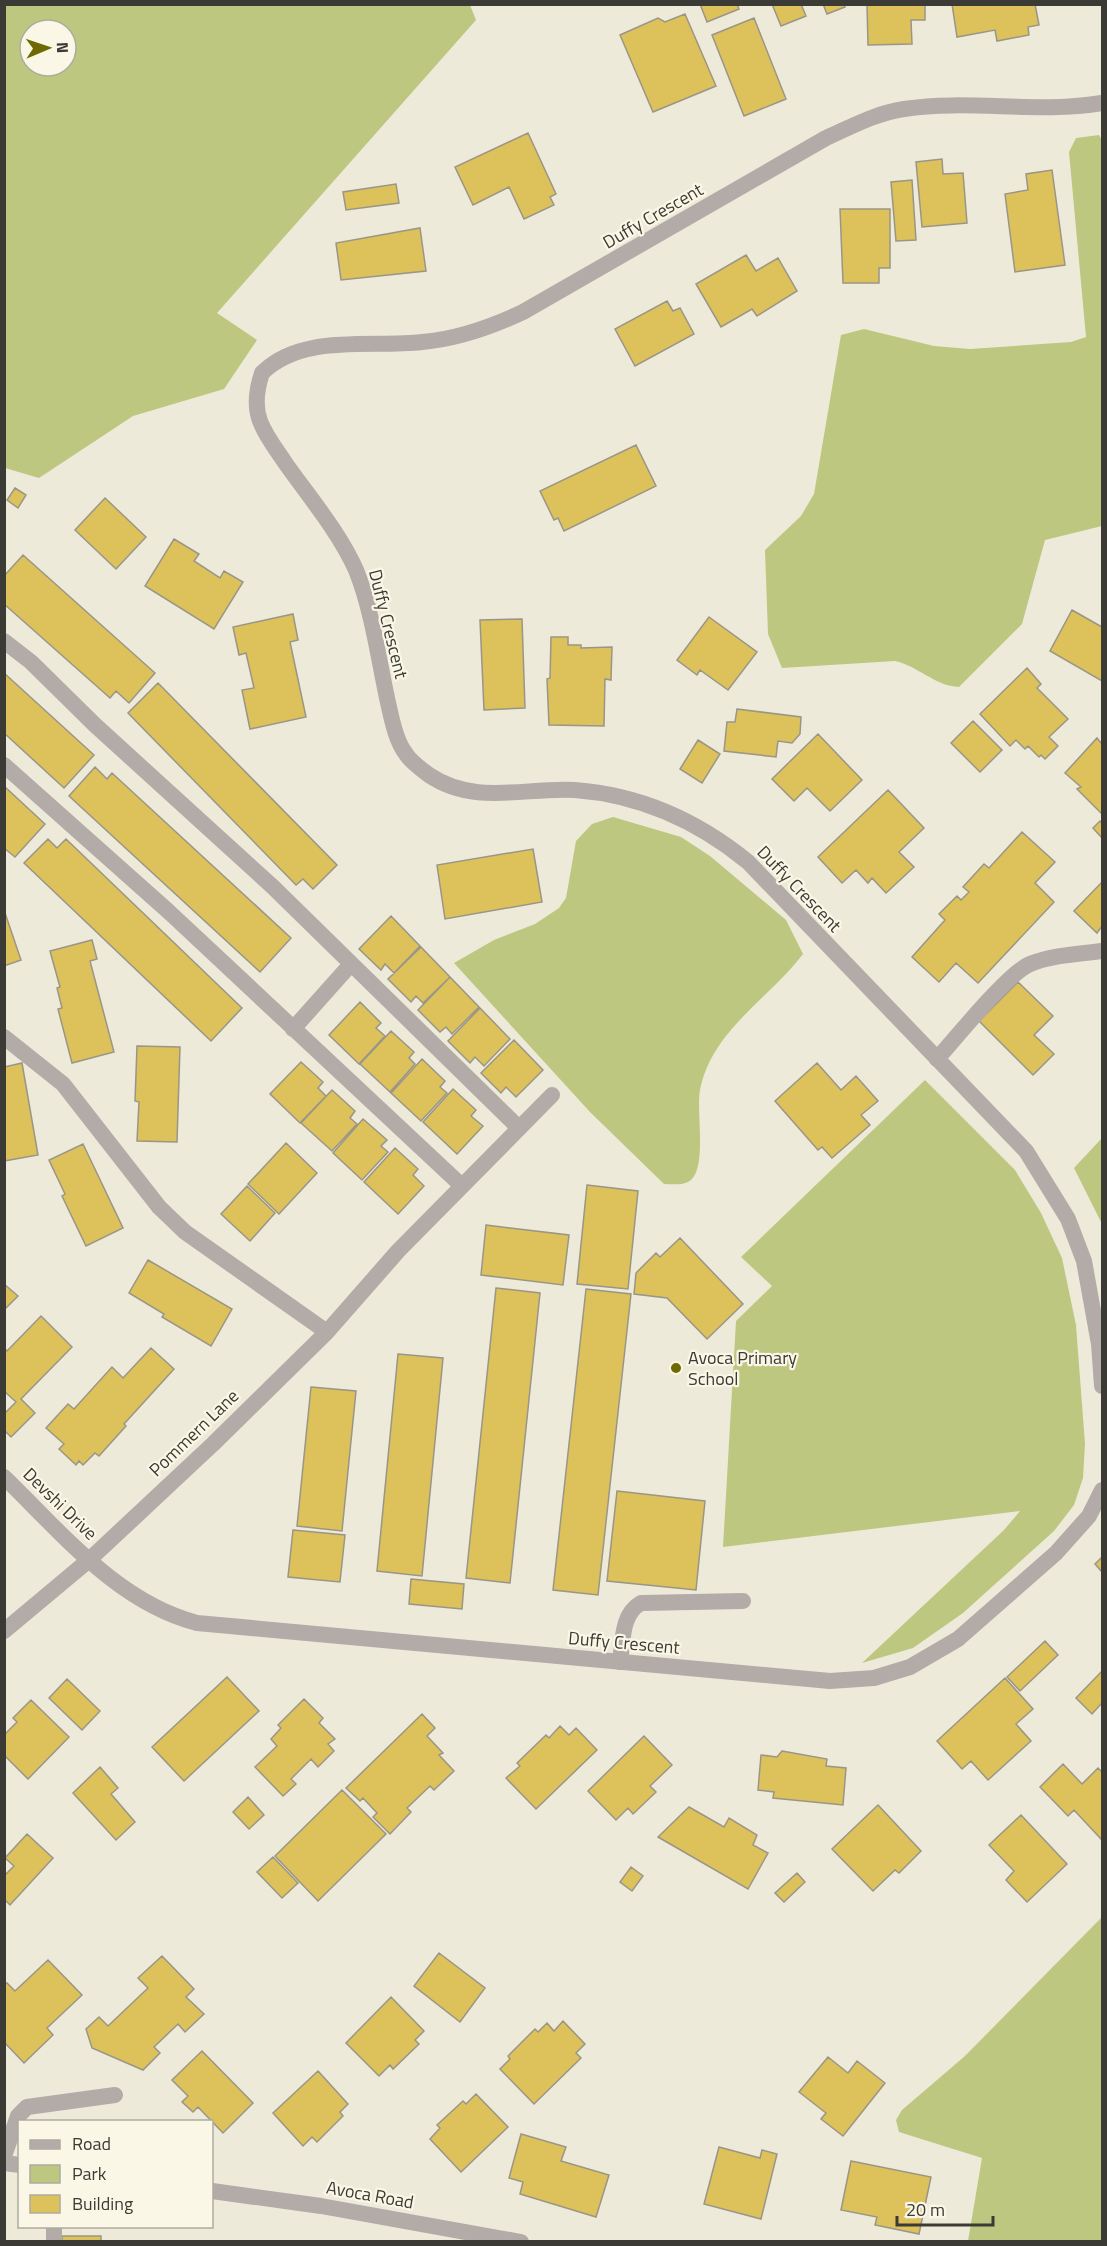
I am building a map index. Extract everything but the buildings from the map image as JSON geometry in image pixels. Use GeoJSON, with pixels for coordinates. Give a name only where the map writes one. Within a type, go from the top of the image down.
{"type":"FeatureCollection","features":[{"type":"Feature","properties":{"kind":"street","name":"Duffy Crescent"},"geometry":{"type":"LineString","coordinates":[[1102,103],[1060,108],[903,109],[865,120],[826,138],[544,301],[494,326],[458,337],[422,343],[316,348],[290,354],[262,373],[256,400],[260,420],[270,441],[337,536],[355,569],[370,620],[392,718],[405,753],[430,775],[458,790],[483,794],[575,790],[637,801],[685,819],[717,837],[748,862],[1026,1151],[1068,1219],[1084,1261],[1099,1344],[1102,1386]]}},
{"type":"Feature","properties":{"kind":"street"},"geometry":{"type":"LineString","coordinates":[[4,641],[31,662],[95,725],[273,887],[519,1128]]}},
{"type":"Feature","properties":{"kind":"street"},"geometry":{"type":"LineString","coordinates":[[4,765],[168,911],[462,1186]]}},
{"type":"Feature","properties":{"kind":"street"},"geometry":{"type":"LineString","coordinates":[[937,1059],[1009,980],[1027,965],[1051,957],[1102,951]]}},
{"type":"Feature","properties":{"kind":"street"},"geometry":{"type":"LineString","coordinates":[[293,1029],[351,964]]}},
{"type":"Feature","properties":{"kind":"street"},"geometry":{"type":"LineString","coordinates":[[4,1037],[63,1084],[159,1207],[185,1233],[327,1332]]}},
{"type":"Feature","properties":{"kind":"street","name":"Pommern Lane"},"geometry":{"type":"LineString","coordinates":[[4,1631],[89,1560],[213,1444],[327,1332],[398,1251],[552,1095]]}},
{"type":"Feature","properties":{"kind":"street","name":"Devshi Drive"},"geometry":{"type":"LineString","coordinates":[[4,1477],[89,1560]]}},
{"type":"Feature","properties":{"kind":"street","name":"Duffy Crescent"},"geometry":{"type":"LineString","coordinates":[[89,1560],[143,1603],[172,1616],[197,1623],[830,1681],[874,1678],[910,1667],[958,1639],[1018,1589],[1089,1516],[1102,1490]]}},
{"type":"Feature","properties":{"kind":"street"},"geometry":{"type":"LineString","coordinates":[[620,1662],[630,1612],[641,1603],[743,1601]]}},
{"type":"Feature","properties":{"kind":"street"},"geometry":{"type":"LineString","coordinates":[[4,2156],[18,2116],[27,2107],[115,2095]]}},
{"type":"Feature","properties":{"kind":"street","name":"Avoca Road"},"geometry":{"type":"LineString","coordinates":[[213,2192],[321,2206],[521,2241]]}},
{"type":"Feature","properties":{"kind":"green space"},"geometry":{"type":"Polygon","coordinates":[[[5,5],[470,5],[476,20],[217,313],[257,340],[224,389],[133,416],[39,478],[5,468],[5,5]]]}},
{"type":"Feature","properties":{"kind":"green space"},"geometry":{"type":"Polygon","coordinates":[[[1099,135],[1102,140],[1102,526],[1045,540],[1022,624],[959,687],[934,680],[895,661],[782,668],[768,634],[765,550],[801,516],[814,494],[841,335],[864,329],[934,346],[970,349],[1071,342],[1086,337],[1069,152],[1076,138],[1099,135]]]}},
{"type":"Feature","properties":{"kind":"green space"},"geometry":{"type":"Polygon","coordinates":[[[613,817],[681,837],[710,856],[786,920],[803,954],[743,1017],[716,1050],[706,1069],[700,1090],[699,1163],[691,1180],[681,1184],[664,1184],[590,1112],[454,963],[494,940],[535,924],[559,908],[566,898],[576,841],[592,824],[613,817]]]}},
{"type":"Feature","properties":{"kind":"green space"},"geometry":{"type":"Polygon","coordinates":[[[925,1080],[1015,1170],[1041,1213],[1062,1258],[1076,1325],[1085,1444],[1083,1478],[1074,1505],[1054,1531],[963,1613],[913,1648],[862,1663],[1004,1530],[1020,1511],[723,1547],[736,1321],[772,1286],[741,1257],[925,1080]]]}},
{"type":"Feature","properties":{"kind":"green space"},"geometry":{"type":"Polygon","coordinates":[[[1102,1138],[1102,1224],[1074,1168],[1102,1138]]]}},
{"type":"Feature","properties":{"kind":"green space"},"geometry":{"type":"Polygon","coordinates":[[[1102,1917],[1102,2241],[968,2241],[982,2158],[899,2132],[896,2120],[902,2110],[965,2056],[1102,1917]]]}},
{"type":"Feature","properties":{"kind":"place","name":"Avoca Primary School"},"geometry":{"type":"Point","coordinates":[676,1368]}}]}
